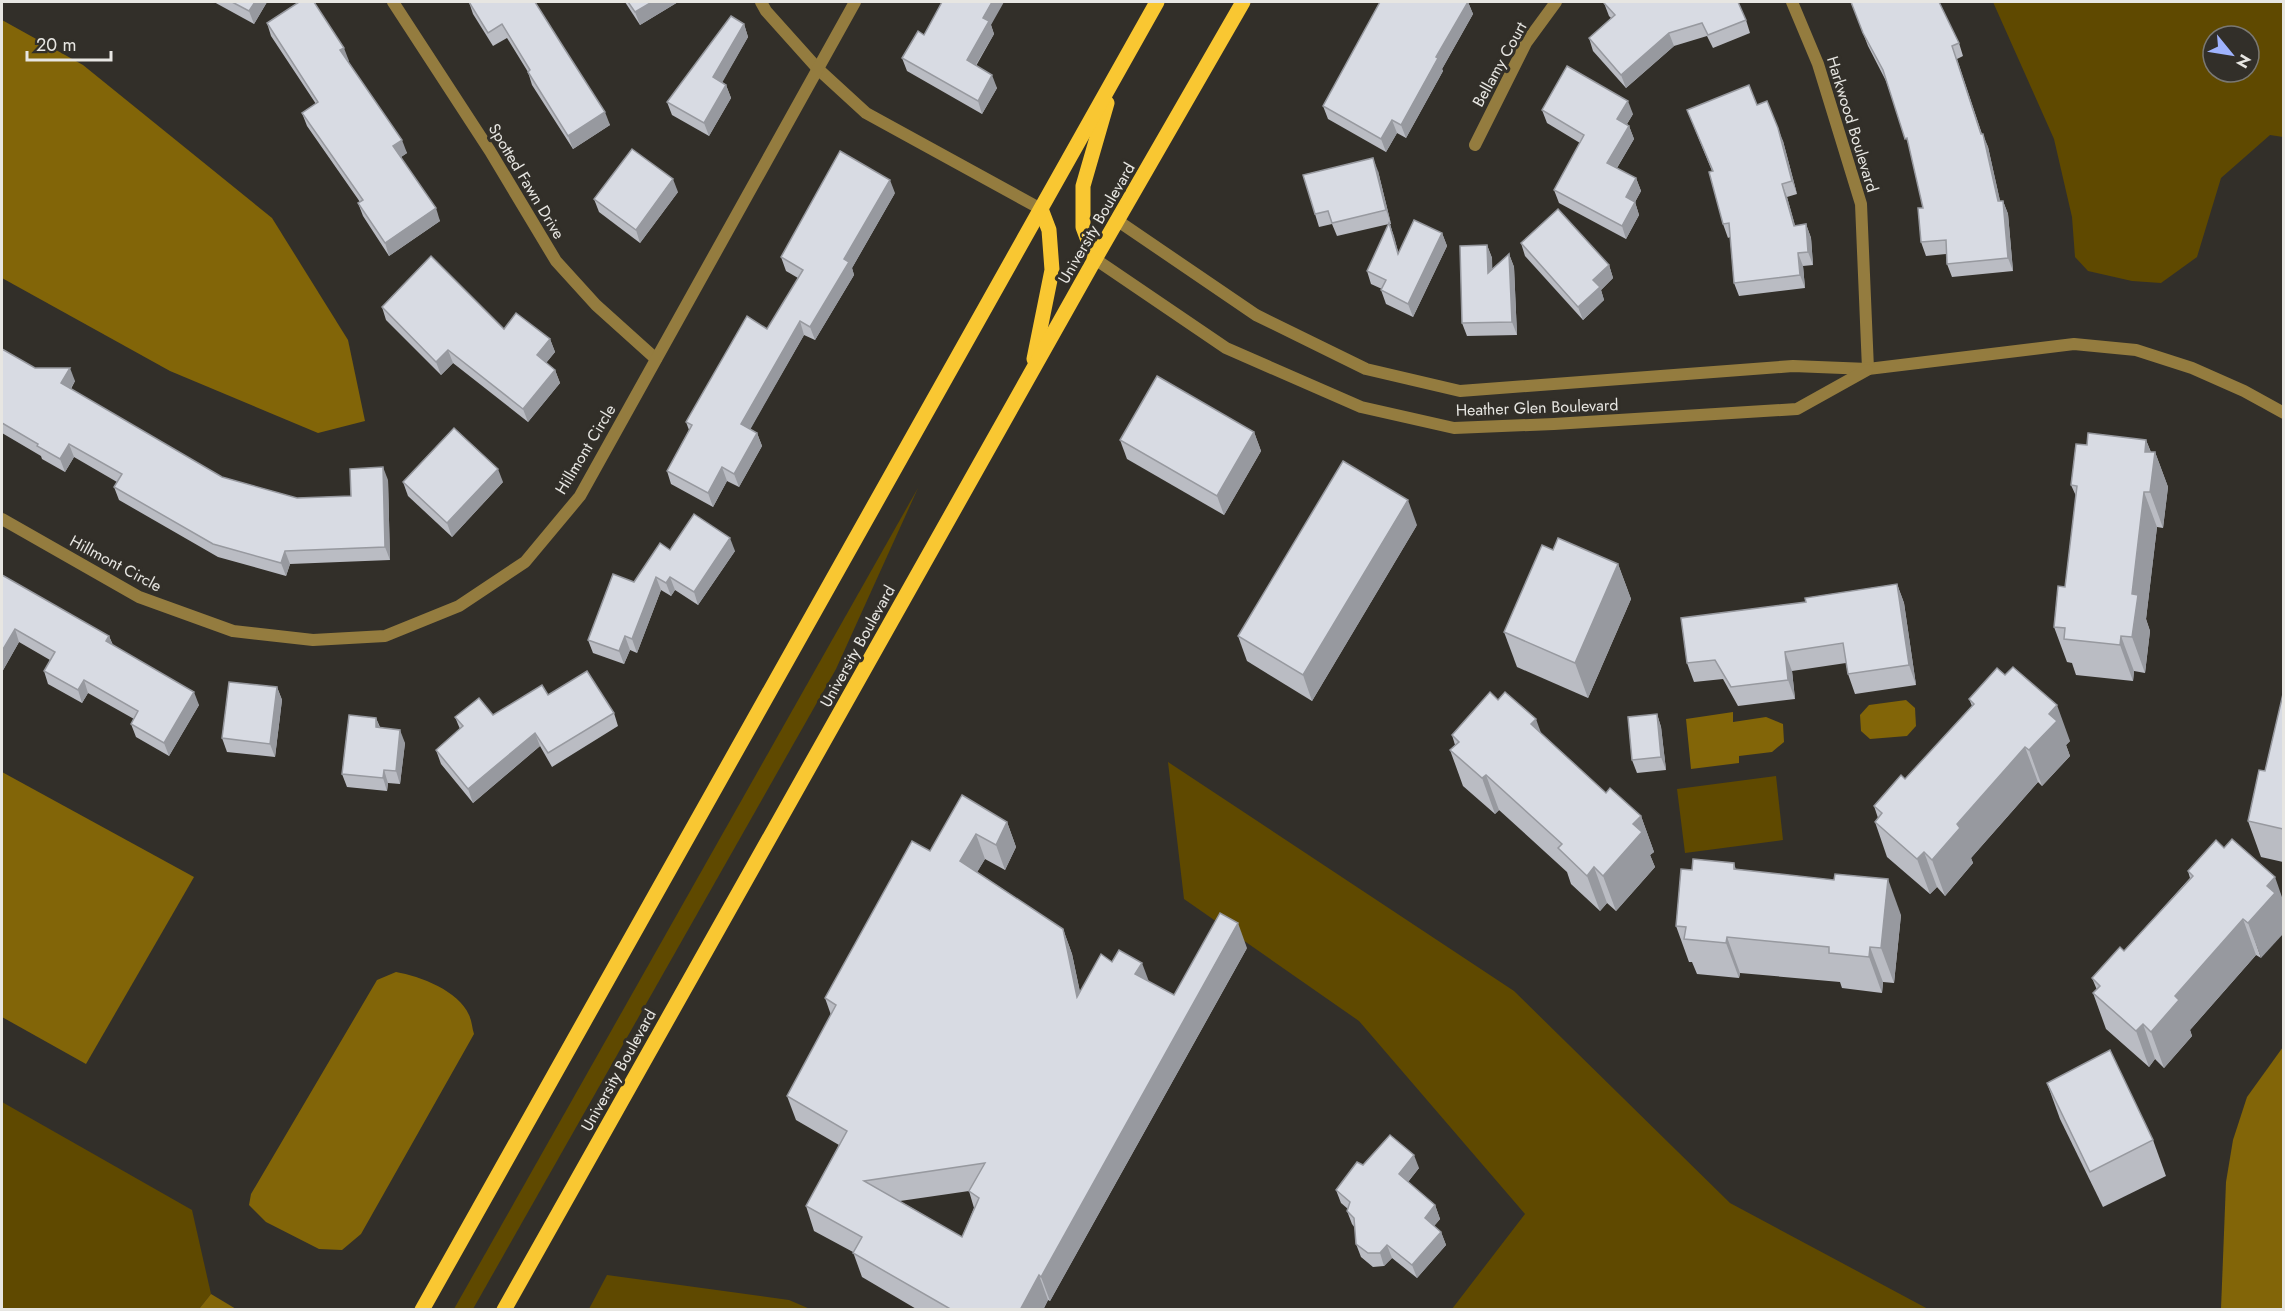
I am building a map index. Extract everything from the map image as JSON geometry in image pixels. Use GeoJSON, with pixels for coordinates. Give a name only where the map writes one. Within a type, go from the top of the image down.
{"type":"FeatureCollection","features":[{"type":"Feature","properties":{"kind":"main road"},"geometry":{"type":"LineString","coordinates":[[423,1308],[1157,2]]}},
{"type":"Feature","properties":{"kind":"main road","name":"University Boulevard"},"geometry":{"type":"LineString","coordinates":[[504,1310],[1095,260],[1243,2]]}},
{"type":"Feature","properties":{"kind":"main road"},"geometry":{"type":"LineString","coordinates":[[1095,260],[1083,227],[1083,186],[1114,77]]}},
{"type":"Feature","properties":{"kind":"main road"},"geometry":{"type":"LineString","coordinates":[[1031,374],[1052,270],[1049,230],[1041,209]]}},
{"type":"Feature","properties":{"kind":"street","name":"Spotted Fawn Drive"},"geometry":{"type":"LineString","coordinates":[[393,2],[490,151],[556,261],[596,305],[656,359]]}},
{"type":"Feature","properties":{"kind":"street"},"geometry":{"type":"LineString","coordinates":[[761,2],[766,11],[818,69],[866,113],[1041,209]]}},
{"type":"Feature","properties":{"kind":"street","name":"Hillmont Circle"},"geometry":{"type":"LineString","coordinates":[[2,519],[139,597],[233,631],[313,640],[385,636],[459,606],[525,562],[580,496],[855,2]]}},
{"type":"Feature","properties":{"kind":"street","name":"Bellamy Court"},"geometry":{"type":"LineString","coordinates":[[1476,145],[1526,43],[1556,2]]}},
{"type":"Feature","properties":{"kind":"street","name":"Harkwood Boulevard"},"geometry":{"type":"LineString","coordinates":[[1792,2],[1818,64],[1861,204],[1868,369]]}},
{"type":"Feature","properties":{"kind":"street","name":"Heather Glen Boulevard"},"geometry":{"type":"LineString","coordinates":[[1118,221],[1256,315],[1366,369],[1460,391],[1793,366],[1868,369],[2074,344],[2136,350],[2192,368],[2244,391],[2283,413]]}},
{"type":"Feature","properties":{"kind":"street","name":"Heather Glen Boulevard"},"geometry":{"type":"LineString","coordinates":[[1095,260],[1226,348],[1361,407],[1454,428],[1797,410],[1868,369]]}},
{"type":"Feature","properties":{"kind":"shaded area"},"geometry":{"type":"Polygon","coordinates":[[[1993,2],[2283,2],[2283,137],[2270,135],[2221,178],[2197,257],[2161,283],[2132,281],[2088,271],[2075,257],[2072,217],[2054,139],[1993,2]]]}},
{"type":"Feature","properties":{"kind":"shaded area"},"geometry":{"type":"Polygon","coordinates":[[[2,20],[83,65],[272,218],[348,340],[365,421],[318,433],[170,371],[2,278],[2,20]]]}},
{"type":"Feature","properties":{"kind":"shaded area"},"geometry":{"type":"Polygon","coordinates":[[[918,488],[836,669],[473,1309],[454,1309],[918,488]]]}},
{"type":"Feature","properties":{"kind":"shaded area"},"geometry":{"type":"Polygon","coordinates":[[[1906,700],[1915,708],[1916,726],[1907,736],[1870,739],[1861,731],[1860,715],[1869,705],[1906,700]]]}},
{"type":"Feature","properties":{"kind":"shaded area"},"geometry":{"type":"Polygon","coordinates":[[[1733,712],[1733,722],[1766,717],[1783,724],[1784,742],[1772,752],[1739,756],[1739,763],[1691,769],[1686,719],[1733,712]]]}},
{"type":"Feature","properties":{"kind":"shaded area"},"geometry":{"type":"Polygon","coordinates":[[[1168,762],[1514,991],[1730,1203],[1928,1309],[1452,1309],[1525,1214],[1359,1021],[1184,899],[1168,762]]]}},
{"type":"Feature","properties":{"kind":"shaded area"},"geometry":{"type":"Polygon","coordinates":[[[2,772],[194,877],[86,1064],[2,1017],[2,772]]]}},
{"type":"Feature","properties":{"kind":"shaded area"},"geometry":{"type":"Polygon","coordinates":[[[1776,776],[1783,840],[1685,853],[1677,789],[1776,776]]]}},
{"type":"Feature","properties":{"kind":"shaded area"},"geometry":{"type":"Polygon","coordinates":[[[396,972],[427,981],[457,999],[469,1015],[474,1034],[361,1234],[342,1250],[319,1249],[266,1222],[249,1205],[251,1194],[377,980],[396,972]]]}},
{"type":"Feature","properties":{"kind":"shaded area"},"geometry":{"type":"Polygon","coordinates":[[[2283,1047],[2283,1309],[2221,1309],[2226,1182],[2233,1140],[2247,1097],[2283,1047]]]}},
{"type":"Feature","properties":{"kind":"shaded area"},"geometry":{"type":"Polygon","coordinates":[[[2,1102],[192,1210],[211,1294],[199,1309],[2,1309],[2,1102]]]}},
{"type":"Feature","properties":{"kind":"shaded area"},"geometry":{"type":"Polygon","coordinates":[[[607,1275],[789,1300],[810,1309],[589,1309],[607,1275]]]}},
{"type":"Feature","properties":{"kind":"shaded area"},"geometry":{"type":"Polygon","coordinates":[[[211,1294],[236,1309],[199,1309],[211,1294]]]}},
{"type":"Feature","properties":{"kind":"building"},"geometry":{"type":"Polygon","coordinates":[[[232,2],[255,2],[249,11],[232,2]]]}},
{"type":"Feature","properties":{"kind":"building"},"geometry":{"type":"Polygon","coordinates":[[[299,2],[314,2],[344,48],[340,50],[402,140],[393,146],[436,208],[385,243],[358,203],[363,200],[302,113],[318,102],[267,23],[299,2]]]}},
{"type":"Feature","properties":{"kind":"building"},"geometry":{"type":"Polygon","coordinates":[[[469,2],[535,2],[605,112],[568,136],[528,72],[530,70],[502,24],[488,33],[469,2]]]}},
{"type":"Feature","properties":{"kind":"building"},"geometry":{"type":"Polygon","coordinates":[[[628,2],[652,2],[635,12],[628,2]]]}},
{"type":"Feature","properties":{"kind":"building"},"geometry":{"type":"Polygon","coordinates":[[[942,2],[992,2],[983,18],[989,21],[967,60],[992,75],[978,101],[902,58],[918,31],[924,35],[942,2]]]}},
{"type":"Feature","properties":{"kind":"building"},"geometry":{"type":"Polygon","coordinates":[[[1380,2],[1468,2],[1401,125],[1392,120],[1381,139],[1323,106],[1380,2]]]}},
{"type":"Feature","properties":{"kind":"building"},"geometry":{"type":"Polygon","coordinates":[[[1738,2],[1746,20],[1708,35],[1702,23],[1669,33],[1621,75],[1589,38],[1615,15],[1604,3],[1738,2]]]}},
{"type":"Feature","properties":{"kind":"building"},"geometry":{"type":"Polygon","coordinates":[[[1851,2],[1939,2],[1959,43],[1952,46],[1981,134],[1983,134],[1998,201],[2003,201],[2008,258],[1947,264],[1946,240],[1921,242],[1918,208],[1923,208],[1907,138],[1905,139],[1883,70],[1863,33],[1851,2]]]}},
{"type":"Feature","properties":{"kind":"building"},"geometry":{"type":"Polygon","coordinates":[[[731,16],[744,24],[713,77],[726,85],[704,123],[667,102],[731,16]]]}},
{"type":"Feature","properties":{"kind":"building"},"geometry":{"type":"Polygon","coordinates":[[[1567,66],[1628,101],[1617,119],[1629,126],[1607,163],[1636,178],[1626,197],[1635,202],[1622,226],[1554,190],[1584,135],[1542,110],[1567,66]]]}},
{"type":"Feature","properties":{"kind":"building"},"geometry":{"type":"Polygon","coordinates":[[[1749,85],[1757,105],[1767,101],[1778,128],[1792,181],[1782,184],[1794,226],[1806,224],[1808,252],[1798,253],[1800,275],[1734,283],[1729,223],[1723,224],[1709,172],[1713,171],[1687,110],[1749,85]]]}},
{"type":"Feature","properties":{"kind":"building"},"geometry":{"type":"Polygon","coordinates":[[[632,149],[673,179],[636,230],[594,199],[632,149]]]}},
{"type":"Feature","properties":{"kind":"building"},"geometry":{"type":"Polygon","coordinates":[[[840,151],[890,180],[844,259],[849,262],[810,327],[800,321],[741,424],[757,433],[734,474],[722,467],[708,493],[667,471],[692,425],[686,422],[747,316],[767,329],[803,270],[781,257],[840,151]]]}},
{"type":"Feature","properties":{"kind":"building"},"geometry":{"type":"Polygon","coordinates":[[[1373,158],[1386,210],[1332,223],[1328,211],[1315,214],[1303,175],[1373,158]]]}},
{"type":"Feature","properties":{"kind":"building"},"geometry":{"type":"Polygon","coordinates":[[[1558,209],[1609,265],[1593,280],[1600,287],[1578,307],[1521,243],[1558,209]]]}},
{"type":"Feature","properties":{"kind":"building"},"geometry":{"type":"Polygon","coordinates":[[[1414,220],[1442,233],[1408,304],[1381,290],[1386,280],[1367,271],[1389,223],[1398,254],[1414,220]]]}},
{"type":"Feature","properties":{"kind":"building"},"geometry":{"type":"Polygon","coordinates":[[[1487,245],[1488,273],[1509,254],[1512,322],[1462,323],[1460,246],[1487,245]]]}},
{"type":"Feature","properties":{"kind":"building"},"geometry":{"type":"Polygon","coordinates":[[[431,256],[504,329],[516,313],[550,339],[537,355],[555,370],[523,409],[448,350],[436,362],[382,307],[431,256]]]}},
{"type":"Feature","properties":{"kind":"building"},"geometry":{"type":"Polygon","coordinates":[[[2,349],[35,368],[70,368],[61,383],[222,477],[297,498],[351,496],[350,469],[383,467],[385,547],[285,551],[281,563],[213,544],[114,487],[122,474],[69,444],[60,459],[2,423],[2,349]]]}},
{"type":"Feature","properties":{"kind":"building"},"geometry":{"type":"Polygon","coordinates":[[[1157,376],[1254,432],[1217,496],[1120,440],[1157,376]]]}},
{"type":"Feature","properties":{"kind":"building"},"geometry":{"type":"Polygon","coordinates":[[[454,428],[498,469],[447,523],[403,482],[454,428]]]}},
{"type":"Feature","properties":{"kind":"building"},"geometry":{"type":"Polygon","coordinates":[[[2088,433],[2146,440],[2145,452],[2155,452],[2150,492],[2144,492],[2132,594],[2138,595],[2132,637],[2121,636],[2120,645],[2064,639],[2065,628],[2054,627],[2058,586],[2065,587],[2077,486],[2071,485],[2076,444],[2087,445],[2088,433]]]}},
{"type":"Feature","properties":{"kind":"building"},"geometry":{"type":"Polygon","coordinates":[[[1343,461],[1408,500],[1303,675],[1238,636],[1343,461]]]}},
{"type":"Feature","properties":{"kind":"building"},"geometry":{"type":"Polygon","coordinates":[[[694,514],[730,538],[694,592],[670,577],[666,583],[656,577],[632,639],[625,636],[619,651],[588,640],[613,574],[634,582],[660,543],[670,550],[694,514]]]}},
{"type":"Feature","properties":{"kind":"building"},"geometry":{"type":"Polygon","coordinates":[[[1558,538],[1618,564],[1575,663],[1504,632],[1542,545],[1553,550],[1558,538]]]}},
{"type":"Feature","properties":{"kind":"building"},"geometry":{"type":"Polygon","coordinates":[[[2,575],[109,636],[106,641],[194,692],[164,743],[131,724],[138,711],[84,680],[78,690],[44,671],[55,652],[15,629],[2,651],[2,575]]]}},
{"type":"Feature","properties":{"kind":"building"},"geometry":{"type":"Polygon","coordinates":[[[1897,584],[1909,665],[1848,674],[1843,643],[1785,652],[1788,680],[1731,687],[1715,660],[1687,663],[1681,618],[1806,602],[1805,598],[1897,584]]]}},
{"type":"Feature","properties":{"kind":"building"},"geometry":{"type":"Polygon","coordinates":[[[2013,667],[2057,705],[2049,714],[2057,721],[2029,750],[2025,747],[1957,824],[1960,828],[1932,860],[1924,852],[1917,859],[1875,822],[1882,813],[1874,806],[1901,775],[1905,779],[1974,704],[1969,699],[1997,668],[2005,675],[2013,667]]]}},
{"type":"Feature","properties":{"kind":"building"},"geometry":{"type":"Polygon","coordinates":[[[587,671],[614,713],[548,753],[535,733],[468,789],[436,750],[463,726],[455,717],[479,698],[493,715],[542,685],[548,695],[587,671]]]}},
{"type":"Feature","properties":{"kind":"building"},"geometry":{"type":"Polygon","coordinates":[[[229,682],[277,687],[270,744],[222,738],[229,682]]]}},
{"type":"Feature","properties":{"kind":"building"},"geometry":{"type":"Polygon","coordinates":[[[1490,692],[1498,700],[1505,692],[1536,719],[1531,724],[1606,793],[1610,788],[1641,816],[1633,824],[1642,832],[1603,876],[1594,867],[1587,876],[1558,848],[1562,844],[1486,775],[1482,778],[1450,750],[1459,742],[1452,735],[1490,692]]]}},
{"type":"Feature","properties":{"kind":"building"},"geometry":{"type":"Polygon","coordinates":[[[2283,694],[2283,829],[2248,821],[2259,770],[2265,771],[2283,694]]]}},
{"type":"Feature","properties":{"kind":"building"},"geometry":{"type":"Polygon","coordinates":[[[1657,714],[1661,757],[1632,760],[1628,717],[1657,714]]]}},
{"type":"Feature","properties":{"kind":"building"},"geometry":{"type":"Polygon","coordinates":[[[349,715],[376,718],[376,727],[400,730],[396,771],[384,770],[383,778],[342,774],[349,715]]]}},
{"type":"Feature","properties":{"kind":"building"},"geometry":{"type":"Polygon","coordinates":[[[962,795],[1007,822],[996,845],[976,834],[960,861],[1063,929],[1077,997],[1101,954],[1112,962],[1119,950],[1142,963],[1135,974],[1174,995],[1220,913],[1238,923],[1041,1277],[1039,1275],[1020,1310],[952,1310],[853,1253],[862,1237],[806,1206],[847,1131],[787,1096],[836,1005],[825,998],[912,841],[930,851],[962,795]],[[985,1163],[864,1181],[962,1237],[979,1198],[969,1191],[985,1163]]]}},
{"type":"Feature","properties":{"kind":"building"},"geometry":{"type":"Polygon","coordinates":[[[2232,839],[2275,877],[2267,886],[2275,893],[2248,923],[2243,919],[2175,996],[2179,1000],[2151,1032],[2143,1024],[2136,1031],[2093,993],[2100,986],[2092,978],[2120,947],[2124,951],[2193,876],[2188,871],[2216,840],[2224,848],[2232,839]]]}},
{"type":"Feature","properties":{"kind":"building"},"geometry":{"type":"Polygon","coordinates":[[[1693,859],[1734,863],[1734,869],[1834,880],[1835,874],[1888,879],[1881,948],[1870,947],[1869,957],[1829,953],[1829,947],[1727,937],[1726,943],[1684,939],[1686,927],[1676,926],[1681,869],[1692,870],[1693,859]]]}},
{"type":"Feature","properties":{"kind":"building"},"geometry":{"type":"Polygon","coordinates":[[[2110,1050],[2153,1140],[2090,1172],[2047,1083],[2110,1050]]]}},
{"type":"Feature","properties":{"kind":"building"},"geometry":{"type":"Polygon","coordinates":[[[1390,1135],[1414,1155],[1399,1174],[1435,1205],[1425,1218],[1441,1232],[1412,1265],[1387,1245],[1380,1253],[1368,1253],[1356,1244],[1354,1218],[1347,1211],[1350,1202],[1336,1190],[1357,1162],[1363,1165],[1390,1135]]]}}]}
